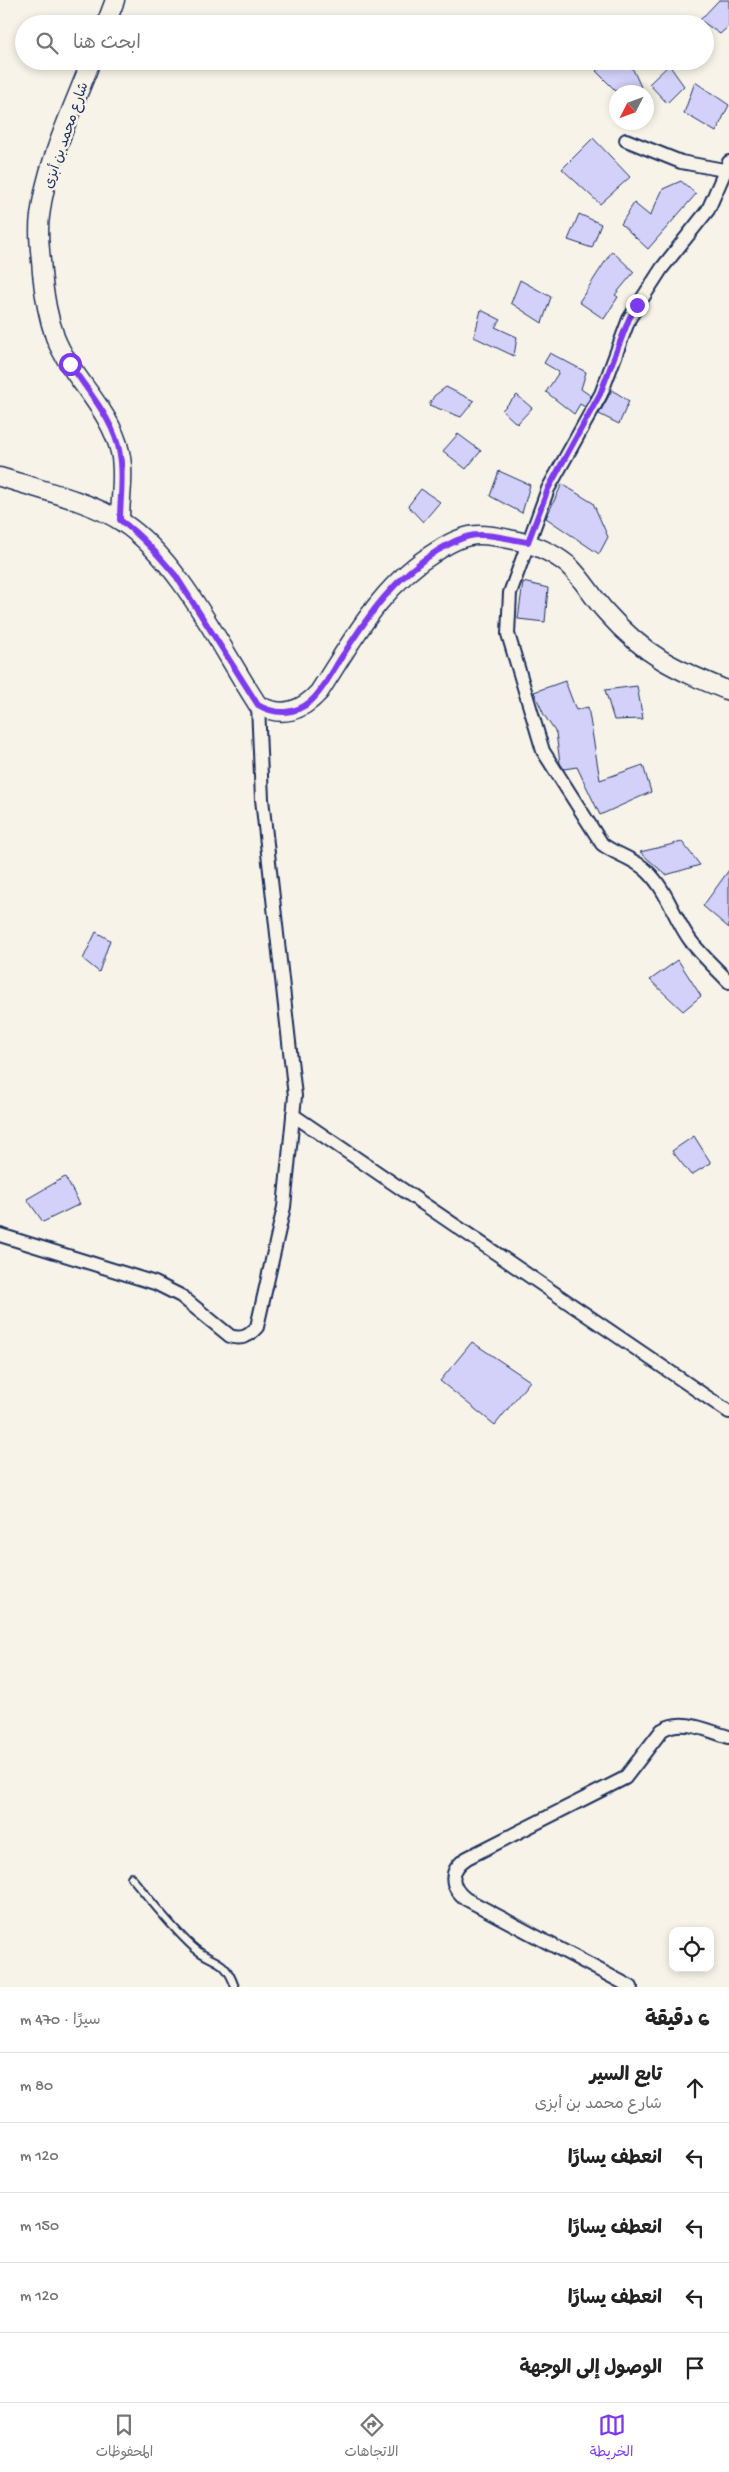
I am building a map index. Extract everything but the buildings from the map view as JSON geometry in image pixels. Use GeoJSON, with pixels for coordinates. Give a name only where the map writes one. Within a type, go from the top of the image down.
{"type":"FeatureCollection","features":[{"type":"Feature","properties":{"kind":"street"},"geometry":{"type":"LineString","coordinates":[[109,15],[115,0]]}},
{"type":"Feature","properties":{"kind":"street","name":"شارع محمد بن أبزى"},"geometry":{"type":"LineString","coordinates":[[88,70],[53,162],[40,217],[43,282],[55,336],[70,364],[107,422],[120,453],[122,470],[120,520]]}},
{"type":"Feature","properties":{"kind":"street"},"geometry":{"type":"LineString","coordinates":[[626,140],[681,162],[727,166],[708,210],[662,268],[629,319],[604,387],[548,489],[510,593],[508,634],[543,751],[602,844],[613,853],[636,861],[648,871],[659,885],[690,940],[729,982]]}},
{"type":"Feature","properties":{"kind":"street"},"geometry":{"type":"LineString","coordinates":[[0,477],[89,507],[120,520],[149,546],[176,576],[258,705],[262,799],[295,1096],[284,1207],[257,1327],[246,1337],[237,1338],[230,1336],[181,1296],[155,1282],[0,1235]]}},
{"type":"Feature","properties":{"kind":"street"},"geometry":{"type":"LineString","coordinates":[[258,705],[276,712],[288,712],[299,709],[311,701],[319,692],[367,618],[395,583],[446,546],[478,535],[528,542],[568,566],[628,636],[652,656],[682,672],[729,691]]}},
{"type":"Feature","properties":{"kind":"street"},"geometry":{"type":"LineString","coordinates":[[293,1114],[729,1412]]}},
{"type":"Feature","properties":{"kind":"street"},"geometry":{"type":"LineString","coordinates":[[631,1987],[466,1899],[458,1893],[453,1883],[453,1873],[458,1864],[467,1858],[625,1778],[662,1730],[668,1726],[682,1724],[729,1737]]}},
{"type":"Feature","properties":{"kind":"lane"},"geometry":{"type":"LineString","coordinates":[[131,1877],[193,1948],[222,1963],[231,1976],[235,1987]]}},
{"type":"Feature","properties":{"kind":"route"},"geometry":{"type":"LineString","coordinates":[[70,364],[107,422],[120,453],[122,470],[120,520],[132,529],[176,576],[258,705],[276,712],[288,712],[299,709],[311,701],[319,692],[367,618],[395,583],[429,556],[464,538],[478,535],[528,542],[548,489],[600,394],[629,319],[637,305]]}}]}
